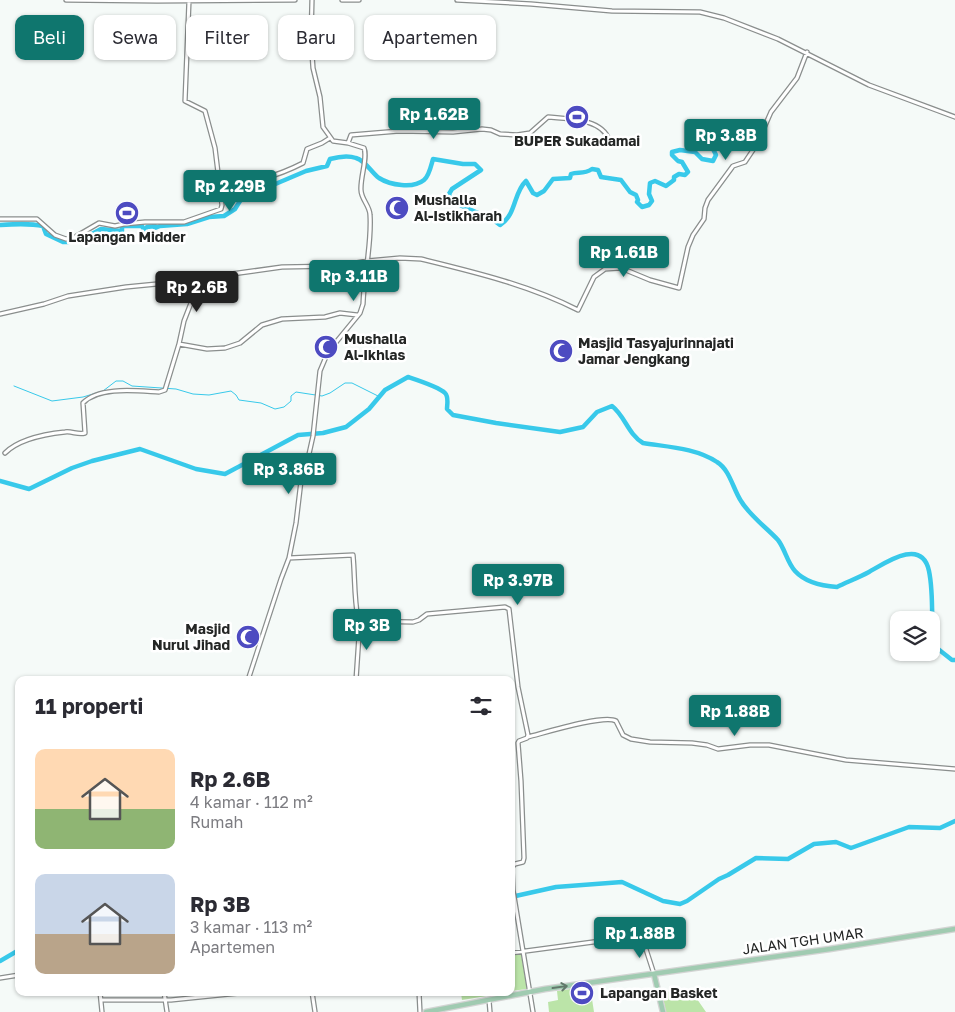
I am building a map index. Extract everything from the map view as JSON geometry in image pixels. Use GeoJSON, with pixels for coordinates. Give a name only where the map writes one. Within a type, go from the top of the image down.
{"type":"FeatureCollection","features":[{"type":"Feature","properties":{"kind":"main road","name":"JALAN TGH UMAR"},"geometry":{"type":"LineString","coordinates":[[515,995],[955,929]]}},
{"type":"Feature","properties":{"kind":"main road"},"geometry":{"type":"LineString","coordinates":[[654,974],[663,1012]]}},
{"type":"Feature","properties":{"kind":"main road","name":"JALAN TGH UMAR"},"geometry":{"type":"LineString","coordinates":[[426,1012],[509,996]]}},
{"type":"Feature","properties":{"kind":"street"},"geometry":{"type":"LineString","coordinates":[[66,0],[295,0]]}},
{"type":"Feature","properties":{"kind":"street"},"geometry":{"type":"LineString","coordinates":[[249,676],[289,558],[301,481],[313,435],[320,371],[328,352],[358,315],[363,304],[371,225],[370,212],[361,193],[361,175],[365,156],[364,148],[348,142],[335,142],[330,138],[324,127],[320,96],[312,68],[312,0]]}},
{"type":"Feature","properties":{"kind":"street"},"geometry":{"type":"LineString","coordinates":[[342,0],[359,0]]}},
{"type":"Feature","properties":{"kind":"street"},"geometry":{"type":"LineString","coordinates":[[457,0],[612,11],[695,12],[724,18],[807,52],[869,85],[955,117]]}},
{"type":"Feature","properties":{"kind":"street"},"geometry":{"type":"LineString","coordinates":[[0,219],[37,219],[55,235],[66,239],[75,237],[99,224],[115,226],[145,222],[184,222],[222,209],[214,142],[205,111],[185,102],[188,1]]}},
{"type":"Feature","properties":{"kind":"street"},"geometry":{"type":"LineString","coordinates":[[0,314],[44,304],[68,296],[126,286],[170,283],[282,267],[339,266],[367,260],[408,257],[421,258],[547,295],[579,310],[596,275],[612,268],[621,268],[650,280],[680,287],[688,246],[704,219],[708,200],[733,166],[746,161],[758,144],[771,112],[797,78],[807,52]]}},
{"type":"Feature","properties":{"kind":"street"},"geometry":{"type":"LineString","coordinates":[[348,142],[350,135],[398,131],[453,132],[482,129],[500,134],[517,135],[530,133],[548,117],[600,126],[607,134],[609,140]]}},
{"type":"Feature","properties":{"kind":"street"},"geometry":{"type":"LineString","coordinates":[[220,187],[256,181],[279,174],[303,163],[307,149],[330,138]]}},
{"type":"Feature","properties":{"kind":"street"},"geometry":{"type":"LineString","coordinates":[[5,453],[14,445],[53,434],[68,432],[74,434],[85,433],[83,403],[92,398],[119,390],[159,392],[165,390],[184,321],[192,303],[194,279]]}},
{"type":"Feature","properties":{"kind":"street"},"geometry":{"type":"LineString","coordinates":[[179,344],[207,349],[225,348],[240,343],[262,325],[282,319],[326,317],[340,313],[358,315]]}},
{"type":"Feature","properties":{"kind":"street"},"geometry":{"type":"LineString","coordinates":[[289,558],[353,555],[356,612],[360,620],[356,676]]}},
{"type":"Feature","properties":{"kind":"street"},"geometry":{"type":"LineString","coordinates":[[360,620],[413,622],[418,621],[427,614],[508,608],[518,688],[528,737]]}},
{"type":"Feature","properties":{"kind":"street"},"geometry":{"type":"LineString","coordinates":[[515,864],[523,862],[524,858],[518,743],[528,737],[576,725],[610,719],[616,721],[623,735],[631,739],[650,742],[692,743],[718,749],[769,745],[846,760],[955,769]]}},
{"type":"Feature","properties":{"kind":"street"},"geometry":{"type":"LineString","coordinates":[[515,906],[533,1012]]}},
{"type":"Feature","properties":{"kind":"street"},"geometry":{"type":"LineString","coordinates":[[515,953],[630,936],[641,937],[654,974]]}},
{"type":"Feature","properties":{"kind":"street"},"geometry":{"type":"LineString","coordinates":[[0,978],[15,976]]}},
{"type":"Feature","properties":{"kind":"street"},"geometry":{"type":"LineString","coordinates":[[100,996],[102,1012]]}},
{"type":"Feature","properties":{"kind":"street"},"geometry":{"type":"LineString","coordinates":[[164,996],[167,1012]]}},
{"type":"Feature","properties":{"kind":"street"},"geometry":{"type":"LineString","coordinates":[[101,1000],[165,1000],[207,996]]}},
{"type":"Feature","properties":{"kind":"street"},"geometry":{"type":"LineString","coordinates":[[313,996],[315,1012]]}},
{"type":"Feature","properties":{"kind":"street"},"geometry":{"type":"LineString","coordinates":[[419,996],[420,1012]]}},
{"type":"Feature","properties":{"kind":"street"},"geometry":{"type":"LineString","coordinates":[[488,1000],[490,1012]]}},
{"type":"Feature","properties":{"kind":"green space"},"geometry":{"type":"Polygon","coordinates":[[[521,954],[527,989],[515,990],[515,955],[521,954]]]}},
{"type":"Feature","properties":{"kind":"green space"},"geometry":{"type":"Polygon","coordinates":[[[590,986],[594,1012],[549,1012],[548,1002],[558,1000],[557,991],[590,986]]]}},
{"type":"Feature","properties":{"kind":"green space"},"geometry":{"type":"Polygon","coordinates":[[[683,989],[697,999],[706,1012],[666,1012],[662,993],[683,989]]]}},
{"type":"Feature","properties":{"kind":"green space"},"geometry":{"type":"Polygon","coordinates":[[[462,996],[487,996],[462,1000],[462,996]]]}},
{"type":"Feature","properties":{"kind":"waterway"},"geometry":{"type":"LineString","coordinates":[[0,225],[27,224],[43,226],[46,234],[63,242],[68,242],[81,240],[101,229],[122,231],[124,226],[142,226],[145,230],[147,227],[155,226],[155,228],[187,224],[209,217],[224,216],[235,209],[240,201],[254,188],[273,185],[306,171],[327,166],[330,159],[346,156],[360,159],[379,178],[402,185],[419,183],[424,180],[429,173],[433,159],[475,164],[481,170],[452,189],[449,194],[451,199],[455,203],[492,219],[500,225],[509,215],[519,191],[526,181],[533,193],[537,195],[544,191],[553,179],[570,178],[571,174],[586,172],[592,169],[598,170],[601,177],[621,180],[630,192],[636,195],[637,202],[642,207],[649,205],[652,201],[649,194],[650,183],[655,181],[666,186],[674,180],[674,177],[679,174],[685,175],[688,172],[682,162],[672,155],[672,152],[680,150],[695,152],[702,159],[713,161],[716,155],[713,149],[723,134]]}},
{"type":"Feature","properties":{"kind":"waterway"},"geometry":{"type":"LineString","coordinates":[[0,481],[29,489],[72,468],[140,449],[196,469],[225,474],[298,435],[323,433],[346,427],[369,409],[385,390],[408,377],[433,386],[445,393],[447,409],[453,415],[496,423],[560,432],[583,427],[597,412],[612,406],[634,435],[643,443],[691,451],[709,457],[721,465],[738,496],[753,517],[778,540],[795,571],[809,581],[837,587],[902,555],[911,554],[919,556],[925,561],[931,580],[933,645],[952,660],[955,660]]}},
{"type":"Feature","properties":{"kind":"waterway"},"geometry":{"type":"LineString","coordinates":[[14,386],[52,401],[83,397],[103,391],[116,381],[123,381],[132,386],[176,389],[193,394],[209,395],[231,391],[239,400],[261,403],[275,409],[284,407],[291,401],[291,396],[296,392],[322,396],[345,383],[352,383],[380,397]]}},
{"type":"Feature","properties":{"kind":"waterway"},"geometry":{"type":"LineString","coordinates":[[515,896],[556,887],[622,882],[663,901],[680,904],[756,858],[788,859],[814,844],[836,842],[851,848],[909,827],[940,828],[955,821]]}},
{"type":"Feature","properties":{"kind":"waterway"},"geometry":{"type":"LineString","coordinates":[[0,961],[15,952]]}},
{"type":"Feature","properties":{"kind":"place","name":"BUPER Sukadamai"},"geometry":{"type":"Point","coordinates":[577,117]}},
{"type":"Feature","properties":{"kind":"place","name":"Mushalla Al-Istikharah"},"geometry":{"type":"Point","coordinates":[397,208]}},
{"type":"Feature","properties":{"kind":"place","name":"Lapangan Midder"},"geometry":{"type":"Point","coordinates":[127,213]}},
{"type":"Feature","properties":{"kind":"place","name":"Mushalla Al-Ikhlas"},"geometry":{"type":"Point","coordinates":[326,347]}},
{"type":"Feature","properties":{"kind":"place","name":"Masjid Tasyajurinnajati Jamar Jengkang"},"geometry":{"type":"Point","coordinates":[561,351]}},
{"type":"Feature","properties":{"kind":"place","name":"Masjid Nurul Jihad"},"geometry":{"type":"Point","coordinates":[248,637]}},
{"type":"Feature","properties":{"kind":"place","name":"Lapangan Basket"},"geometry":{"type":"Point","coordinates":[582,993]}}]}
